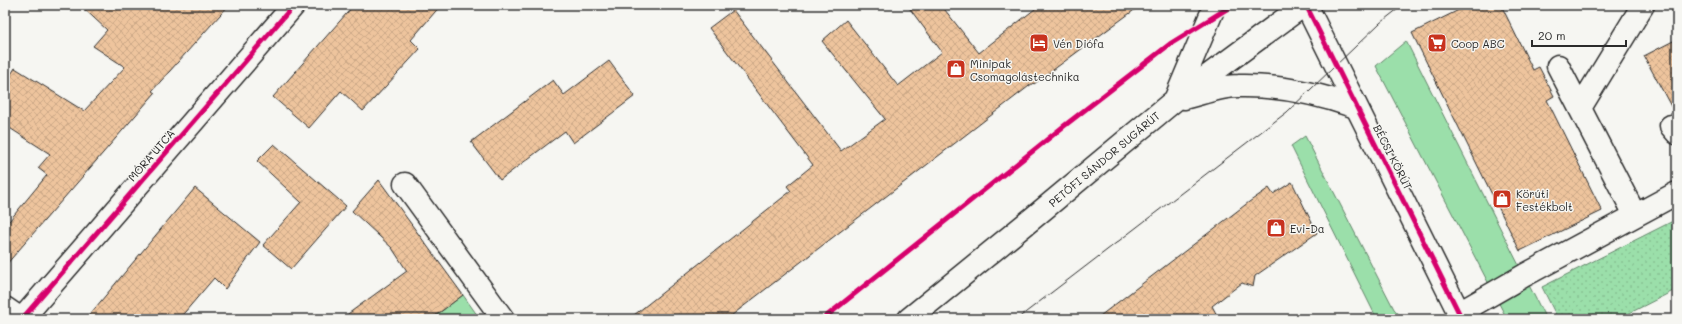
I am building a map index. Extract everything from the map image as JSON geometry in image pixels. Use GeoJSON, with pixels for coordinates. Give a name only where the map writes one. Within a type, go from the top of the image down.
{"type":"FeatureCollection","features":[{"type":"Feature","properties":{"kind":"main road","name":"MÓRA UTCA"},"geometry":{"type":"LineString","coordinates":[[22,319],[294,5]]}},
{"type":"Feature","properties":{"kind":"main road"},"geometry":{"type":"LineString","coordinates":[[1175,100],[1215,5]]}},
{"type":"Feature","properties":{"kind":"main road","name":"PETŐFI SÁNDOR SUGÁRÚT"},"geometry":{"type":"LineString","coordinates":[[909,319],[1175,100],[1305,5]]}},
{"type":"Feature","properties":{"kind":"main road","name":"BÉCSI KÖRÚT"},"geometry":{"type":"LineString","coordinates":[[1305,5],[1461,316]]}},
{"type":"Feature","properties":{"kind":"main road"},"geometry":{"type":"LineString","coordinates":[[1580,108],[1643,5]]}},
{"type":"Feature","properties":{"kind":"main road"},"geometry":{"type":"LineString","coordinates":[[1558,66],[1635,216]]}},
{"type":"Feature","properties":{"kind":"main road"},"geometry":{"type":"LineString","coordinates":[[1175,100],[1237,86],[1285,89],[1330,98],[1356,107]]}},
{"type":"Feature","properties":{"kind":"main road"},"geometry":{"type":"LineString","coordinates":[[405,184],[503,319]]}},
{"type":"Feature","properties":{"kind":"main road"},"geometry":{"type":"LineString","coordinates":[[1461,316],[1525,275],[1677,192]]}},
{"type":"Feature","properties":{"kind":"main road"},"geometry":{"type":"LineString","coordinates":[[5,308],[22,319]]}},
{"type":"Feature","properties":{"kind":"green space"},"geometry":{"type":"Polygon","coordinates":[[[1406,41],[1546,319],[1507,319],[1376,66],[1406,41]]]}},
{"type":"Feature","properties":{"kind":"green space"},"geometry":{"type":"Polygon","coordinates":[[[1305,136],[1394,309],[1403,319],[1377,319],[1291,146],[1305,136]]]}},
{"type":"Feature","properties":{"kind":"green space"},"geometry":{"type":"Polygon","coordinates":[[[1677,219],[1677,289],[1618,319],[1558,319],[1542,287],[1677,219]]]}},
{"type":"Feature","properties":{"kind":"green space"},"geometry":{"type":"Polygon","coordinates":[[[463,295],[480,319],[431,319],[463,295]]]}},
{"type":"Feature","properties":{"kind":"building"},"geometry":{"type":"Polygon","coordinates":[[[80,5],[229,5],[152,91],[155,93],[5,266],[5,226],[47,175],[38,168],[50,154],[5,125],[5,84],[15,68],[84,111],[125,67],[93,46],[107,30],[80,5]]]}},
{"type":"Feature","properties":{"kind":"building"},"geometry":{"type":"Polygon","coordinates":[[[354,5],[441,5],[411,40],[420,49],[363,111],[341,91],[309,128],[273,97],[354,5]]]}},
{"type":"Feature","properties":{"kind":"building"},"geometry":{"type":"Polygon","coordinates":[[[907,5],[941,5],[979,53],[1040,5],[1141,5],[1034,84],[1033,83],[727,319],[629,319],[791,191],[787,186],[813,165],[709,28],[733,10],[841,151],[885,119],[822,41],[846,20],[898,86],[942,52],[907,5]]]}},
{"type":"Feature","properties":{"kind":"building"},"geometry":{"type":"Polygon","coordinates":[[[1469,5],[1501,5],[1533,70],[1539,67],[1554,96],[1547,100],[1602,211],[1520,251],[1412,33],[1469,5]]]}},
{"type":"Feature","properties":{"kind":"building"},"geometry":{"type":"Polygon","coordinates":[[[1677,39],[1677,115],[1675,114],[1644,56],[1677,39]]]}},
{"type":"Feature","properties":{"kind":"building"},"geometry":{"type":"Polygon","coordinates":[[[609,61],[635,96],[573,143],[565,131],[500,180],[471,142],[553,80],[564,95],[609,61]]]}},
{"type":"Feature","properties":{"kind":"building"},"geometry":{"type":"Polygon","coordinates":[[[274,144],[346,206],[291,269],[263,245],[301,202],[257,161],[274,144]]]}},
{"type":"Feature","properties":{"kind":"building"},"geometry":{"type":"Polygon","coordinates":[[[379,180],[463,295],[431,319],[341,319],[407,271],[392,248],[352,211],[379,180]]]}},
{"type":"Feature","properties":{"kind":"building"},"geometry":{"type":"Polygon","coordinates":[[[1292,182],[1317,233],[1255,276],[1253,287],[1242,283],[1212,306],[1219,319],[1096,319],[1269,188],[1273,194],[1292,182]]]}},
{"type":"Feature","properties":{"kind":"building"},"geometry":{"type":"Polygon","coordinates":[[[195,188],[260,242],[225,289],[214,278],[179,319],[86,319],[195,188]]]}},
{"type":"Feature","properties":{"kind":"tram line"},"geometry":{"type":"LineString","coordinates":[[1017,319],[1287,112],[1380,23],[1403,5]]}},
{"type":"Feature","properties":{"kind":"cycle path"},"geometry":{"type":"LineString","coordinates":[[22,319],[294,5]]}},
{"type":"Feature","properties":{"kind":"cycle path"},"geometry":{"type":"LineString","coordinates":[[823,319],[1064,126],[1170,44],[1233,5]]}},
{"type":"Feature","properties":{"kind":"cycle path"},"geometry":{"type":"LineString","coordinates":[[1306,5],[1462,319]]}},
{"type":"Feature","properties":{"kind":"place","name":"Vén Diófa"},"geometry":{"type":"Point","coordinates":[1039,43]}},
{"type":"Feature","properties":{"kind":"place","name":"Coop ABC"},"geometry":{"type":"Point","coordinates":[1437,43]}},
{"type":"Feature","properties":{"kind":"place","name":"Minipak Csomagolástechnika"},"geometry":{"type":"Point","coordinates":[956,69]}},
{"type":"Feature","properties":{"kind":"place","name":"Körúti Festékbolt"},"geometry":{"type":"Point","coordinates":[1502,199]}},
{"type":"Feature","properties":{"kind":"place","name":"Evi-Da"},"geometry":{"type":"Point","coordinates":[1276,228]}}]}
